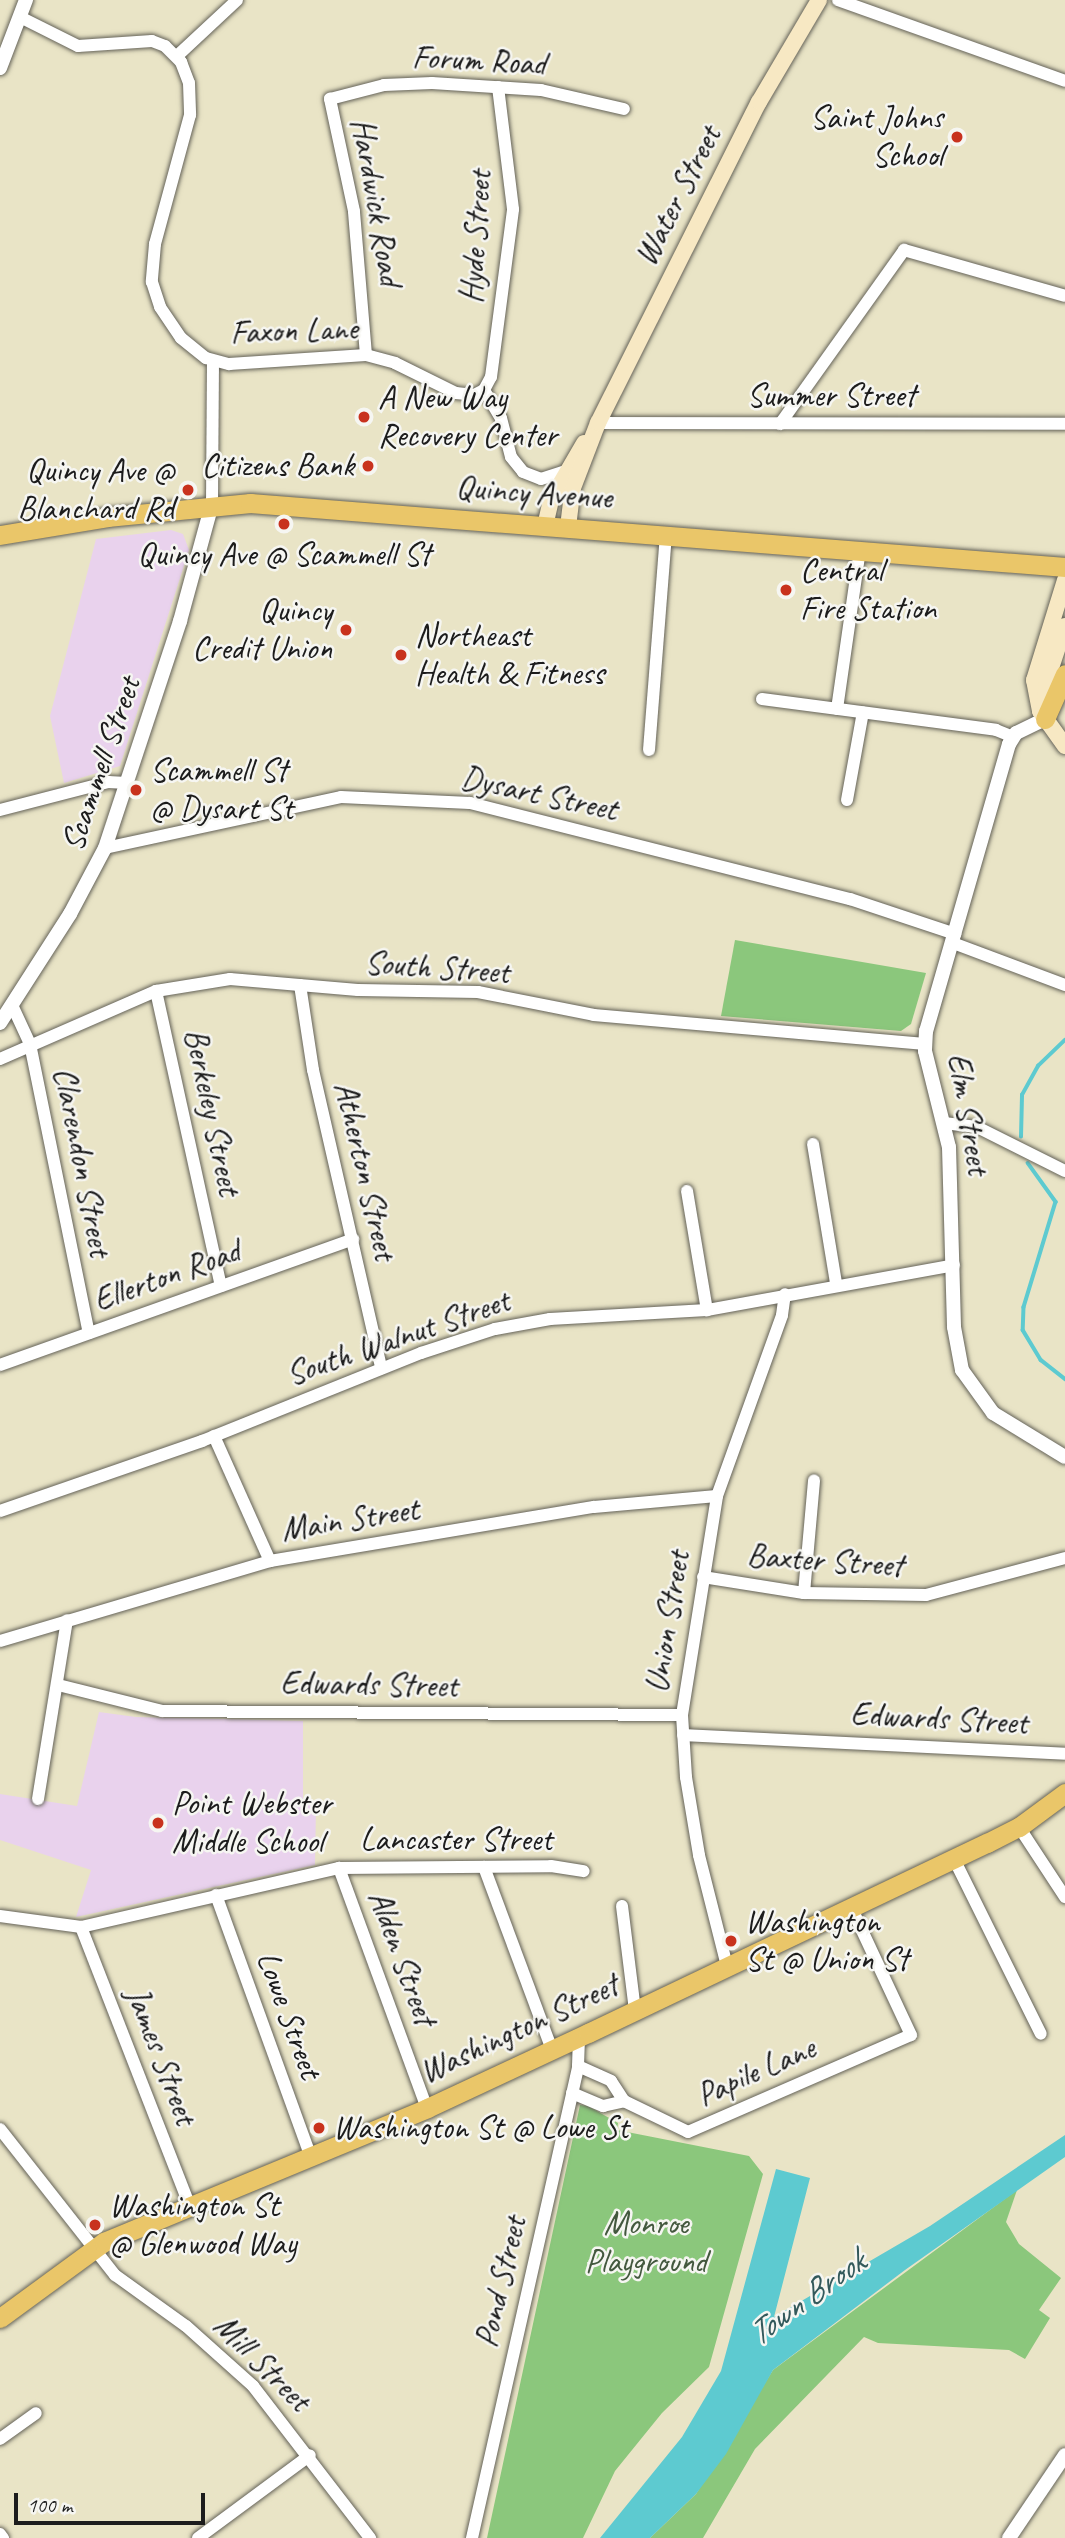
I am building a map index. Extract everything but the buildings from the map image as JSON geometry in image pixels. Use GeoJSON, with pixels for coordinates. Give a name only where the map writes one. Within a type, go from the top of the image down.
{"type":"FeatureCollection","features":[{"type":"Feature","properties":{"kind":"main road","name":"Water Street"},"geometry":{"type":"LineString","coordinates":[[568,527],[573,488],[598,424],[759,102],[819,0]]}},
{"type":"Feature","properties":{"kind":"main road","name":"Water Street"},"geometry":{"type":"LineString","coordinates":[[545,526],[566,471],[598,424]]}},
{"type":"Feature","properties":{"kind":"main road","name":"Quincy Avenue"},"geometry":{"type":"LineString","coordinates":[[0,535],[212,504],[266,504],[1065,568]]}},
{"type":"Feature","properties":{"kind":"main road"},"geometry":{"type":"LineString","coordinates":[[1065,580],[1034,671],[1035,697],[1045,719],[1065,746]]}},
{"type":"Feature","properties":{"kind":"main road"},"geometry":{"type":"LineString","coordinates":[[1045,719],[1047,680],[1065,626]]}},
{"type":"Feature","properties":{"kind":"main road"},"geometry":{"type":"LineString","coordinates":[[1045,719],[1065,674]]}},
{"type":"Feature","properties":{"kind":"main road","name":"Washington Street"},"geometry":{"type":"LineString","coordinates":[[0,2318],[92,2249],[189,2204],[427,2108],[552,2050],[954,1859],[1019,1826],[1065,1793]]}},
{"type":"Feature","properties":{"kind":"street"},"geometry":{"type":"LineString","coordinates":[[0,68],[26,0]]}},
{"type":"Feature","properties":{"kind":"street"},"geometry":{"type":"LineString","coordinates":[[20,17],[78,46],[144,40],[165,46],[177,56],[237,0]]}},
{"type":"Feature","properties":{"kind":"street"},"geometry":{"type":"LineString","coordinates":[[838,0],[1065,81]]}},
{"type":"Feature","properties":{"kind":"street","name":"Faxon Lane"},"geometry":{"type":"LineString","coordinates":[[177,56],[187,76],[191,106],[155,244],[152,282],[160,307],[175,331],[213,361],[239,364],[366,355],[395,363],[456,393],[469,395],[484,390]]}},
{"type":"Feature","properties":{"kind":"street","name":"Forum Road"},"geometry":{"type":"LineString","coordinates":[[330,99],[407,83],[498,87],[575,96],[624,108]]}},
{"type":"Feature","properties":{"kind":"street","name":"Hyde Street"},"geometry":{"type":"LineString","coordinates":[[484,390],[491,377],[513,209],[498,87]]}},
{"type":"Feature","properties":{"kind":"street","name":"Hardwick Road"},"geometry":{"type":"LineString","coordinates":[[330,99],[354,211],[366,355]]}},
{"type":"Feature","properties":{"kind":"street"},"geometry":{"type":"LineString","coordinates":[[780,424],[904,250],[1065,296]]}},
{"type":"Feature","properties":{"kind":"street"},"geometry":{"type":"LineString","coordinates":[[212,504],[213,361]]}},
{"type":"Feature","properties":{"kind":"street"},"geometry":{"type":"LineString","coordinates":[[484,390],[501,418],[511,457],[523,472],[541,480],[566,471]]}},
{"type":"Feature","properties":{"kind":"street","name":"Summer Street"},"geometry":{"type":"LineString","coordinates":[[598,424],[1065,424]]}},
{"type":"Feature","properties":{"kind":"street","name":"Scammell Street"},"geometry":{"type":"LineString","coordinates":[[0,1023],[76,903],[105,848],[180,621],[212,504]]}},
{"type":"Feature","properties":{"kind":"street"},"geometry":{"type":"LineString","coordinates":[[649,750],[666,535]]}},
{"type":"Feature","properties":{"kind":"street"},"geometry":{"type":"LineString","coordinates":[[837,709],[860,550]]}},
{"type":"Feature","properties":{"kind":"street"},"geometry":{"type":"LineString","coordinates":[[762,699],[996,730],[1013,737],[1045,719]]}},
{"type":"Feature","properties":{"kind":"street"},"geometry":{"type":"LineString","coordinates":[[847,800],[863,712]]}},
{"type":"Feature","properties":{"kind":"street","name":"Elm Street"},"geometry":{"type":"LineString","coordinates":[[1013,737],[925,1044],[944,1123],[954,1265],[956,1350],[969,1386],[993,1413],[1065,1457]]}},
{"type":"Feature","properties":{"kind":"street"},"geometry":{"type":"LineString","coordinates":[[0,810],[108,782],[127,783]]}},
{"type":"Feature","properties":{"kind":"street","name":"Dysart Street"},"geometry":{"type":"LineString","coordinates":[[105,848],[341,797],[470,803],[850,899],[1065,985]]}},
{"type":"Feature","properties":{"kind":"street","name":"South Street"},"geometry":{"type":"LineString","coordinates":[[0,1059],[156,991],[230,979],[300,985],[478,992],[594,1015],[925,1044]]}},
{"type":"Feature","properties":{"kind":"street","name":"Atherton Street"},"geometry":{"type":"LineString","coordinates":[[300,985],[313,1070],[382,1368]]}},
{"type":"Feature","properties":{"kind":"street","name":"Berkeley Street"},"geometry":{"type":"LineString","coordinates":[[156,991],[221,1286]]}},
{"type":"Feature","properties":{"kind":"street","name":"Clarendon Street"},"geometry":{"type":"LineString","coordinates":[[12,1005],[30,1044],[89,1334]]}},
{"type":"Feature","properties":{"kind":"street"},"geometry":{"type":"LineString","coordinates":[[944,1123],[977,1127],[1065,1171]]}},
{"type":"Feature","properties":{"kind":"street"},"geometry":{"type":"LineString","coordinates":[[813,1144],[836,1283]]}},
{"type":"Feature","properties":{"kind":"street"},"geometry":{"type":"LineString","coordinates":[[687,1191],[706,1310]]}},
{"type":"Feature","properties":{"kind":"street","name":"Ellerton Road"},"geometry":{"type":"LineString","coordinates":[[0,1365],[354,1239]]}},
{"type":"Feature","properties":{"kind":"street","name":"South Walnut Street"},"geometry":{"type":"LineString","coordinates":[[0,1511],[214,1436],[456,1340],[522,1323],[706,1310],[836,1283],[954,1265]]}},
{"type":"Feature","properties":{"kind":"street","name":"Union Street"},"geometry":{"type":"LineString","coordinates":[[727,1966],[699,1855],[682,1715],[717,1496],[782,1315],[785,1294]]}},
{"type":"Feature","properties":{"kind":"street"},"geometry":{"type":"LineString","coordinates":[[214,1436],[270,1561]]}},
{"type":"Feature","properties":{"kind":"street"},"geometry":{"type":"LineString","coordinates":[[804,1593],[814,1480]]}},
{"type":"Feature","properties":{"kind":"street","name":"Main Street"},"geometry":{"type":"LineString","coordinates":[[0,1641],[270,1561],[594,1507],[717,1496]]}},
{"type":"Feature","properties":{"kind":"street","name":"Baxter Street"},"geometry":{"type":"LineString","coordinates":[[703,1577],[804,1593],[926,1595],[1065,1558]]}},
{"type":"Feature","properties":{"kind":"street"},"geometry":{"type":"LineString","coordinates":[[38,1799],[67,1620]]}},
{"type":"Feature","properties":{"kind":"street","name":"Edwards Street"},"geometry":{"type":"LineString","coordinates":[[58,1685],[162,1711],[682,1715]]}},
{"type":"Feature","properties":{"kind":"street","name":"Edwards Street"},"geometry":{"type":"LineString","coordinates":[[683,1735],[1065,1754]]}},
{"type":"Feature","properties":{"kind":"street"},"geometry":{"type":"LineString","coordinates":[[1019,1826],[1065,1897]]}},
{"type":"Feature","properties":{"kind":"street"},"geometry":{"type":"LineString","coordinates":[[954,1859],[1041,2034]]}},
{"type":"Feature","properties":{"kind":"street","name":"Lancaster Street"},"geometry":{"type":"LineString","coordinates":[[0,1916],[81,1927],[339,1868],[551,1866],[584,1871]]}},
{"type":"Feature","properties":{"kind":"street"},"geometry":{"type":"LineString","coordinates":[[484,1867],[552,2050]]}},
{"type":"Feature","properties":{"kind":"street","name":"Alden Street"},"geometry":{"type":"LineString","coordinates":[[339,1868],[427,2108]]}},
{"type":"Feature","properties":{"kind":"street","name":"Lowe Street"},"geometry":{"type":"LineString","coordinates":[[216,1895],[310,2154]]}},
{"type":"Feature","properties":{"kind":"street"},"geometry":{"type":"LineString","coordinates":[[622,1906],[635,2011]]}},
{"type":"Feature","properties":{"kind":"street","name":"Papile Lane"},"geometry":{"type":"LineString","coordinates":[[579,2066],[611,2081],[624,2101],[688,2132],[911,2035],[851,1907]]}},
{"type":"Feature","properties":{"kind":"street","name":"James Street"},"geometry":{"type":"LineString","coordinates":[[81,1927],[189,2204]]}},
{"type":"Feature","properties":{"kind":"street","name":"Pond Street"},"geometry":{"type":"LineString","coordinates":[[472,2538],[579,2066],[579,2037]]}},
{"type":"Feature","properties":{"kind":"street","name":"Papile Lane"},"geometry":{"type":"LineString","coordinates":[[572,2093],[603,2106],[624,2101]]}},
{"type":"Feature","properties":{"kind":"street","name":"Mill Street"},"geometry":{"type":"LineString","coordinates":[[0,2129],[118,2279],[234,2366],[310,2455],[369,2538]]}},
{"type":"Feature","properties":{"kind":"street"},"geometry":{"type":"LineString","coordinates":[[0,2439],[36,2413]]}},
{"type":"Feature","properties":{"kind":"street"},"geometry":{"type":"LineString","coordinates":[[198,2538],[310,2455]]}},
{"type":"Feature","properties":{"kind":"street"},"geometry":{"type":"LineString","coordinates":[[1009,2538],[1065,2455]]}},
{"type":"Feature","properties":{"kind":"shaded area"},"geometry":{"type":"Polygon","coordinates":[[[171,530],[183,534],[189,550],[120,766],[64,783],[50,716],[96,539],[171,530]]]}},
{"type":"Feature","properties":{"kind":"shaded area","name":"Point Webster Middle School"},"geometry":{"type":"Polygon","coordinates":[[[99,1712],[136,1717],[303,1721],[303,1803],[316,1806],[315,1865],[76,1917],[91,1870],[0,1840],[0,1794],[77,1806],[99,1712]]]}},
{"type":"Feature","properties":{"kind":"green space"},"geometry":{"type":"Polygon","coordinates":[[[735,940],[926,973],[911,1024],[901,1031],[721,1016],[735,940]]]}},
{"type":"Feature","properties":{"kind":"green space","name":"Monroe Playground"},"geometry":{"type":"Polygon","coordinates":[[[580,2105],[588,2106],[618,2123],[617,2130],[749,2156],[763,2174],[709,2367],[662,2413],[615,2471],[583,2538],[487,2538],[580,2105]]]}},
{"type":"Feature","properties":{"kind":"green space"},"geometry":{"type":"Polygon","coordinates":[[[1017,2190],[1006,2222],[1019,2244],[1061,2278],[1039,2310],[1050,2318],[1025,2359],[1009,2350],[878,2343],[864,2337],[755,2449],[703,2538],[650,2538],[696,2494],[773,2370],[1017,2190]]]}},
{"type":"Feature","properties":{"kind":"water"},"geometry":{"type":"Polygon","coordinates":[[[1065,2135],[1065,2157],[905,2270],[773,2370],[726,2454],[696,2494],[650,2538],[600,2538],[682,2437],[721,2371],[776,2169],[810,2178],[774,2317],[930,2226],[1065,2135]]]}},
{"type":"Feature","properties":{"kind":"waterway","name":"Town Brook"},"geometry":{"type":"LineString","coordinates":[[1021,1137],[1022,1095],[1038,1066],[1065,1040]]}},
{"type":"Feature","properties":{"kind":"waterway","name":"Town Brook"},"geometry":{"type":"LineString","coordinates":[[1028,1163],[1056,1202],[1024,1307],[1023,1330],[1041,1360],[1065,1379]]}},
{"type":"Feature","properties":{"kind":"place","name":"Saint Johns School"},"geometry":{"type":"Point","coordinates":[957,137]}},
{"type":"Feature","properties":{"kind":"place","name":"A New Way Recovery Center"},"geometry":{"type":"Point","coordinates":[364,417]}},
{"type":"Feature","properties":{"kind":"place","name":"Citizens Bank"},"geometry":{"type":"Point","coordinates":[368,466]}},
{"type":"Feature","properties":{"kind":"place","name":"Quincy Ave @ Blanchard Rd"},"geometry":{"type":"Point","coordinates":[188,490]}},
{"type":"Feature","properties":{"kind":"place","name":"Quincy Ave @ Scammell St"},"geometry":{"type":"Point","coordinates":[284,524]}},
{"type":"Feature","properties":{"kind":"place","name":"Central Fire Station"},"geometry":{"type":"Point","coordinates":[786,590]}},
{"type":"Feature","properties":{"kind":"place","name":"Quincy Credit Union"},"geometry":{"type":"Point","coordinates":[346,630]}},
{"type":"Feature","properties":{"kind":"place","name":"Northeast Health & Fitness"},"geometry":{"type":"Point","coordinates":[401,655]}},
{"type":"Feature","properties":{"kind":"place","name":"Scammell St @ Dysart St"},"geometry":{"type":"Point","coordinates":[136,790]}},
{"type":"Feature","properties":{"kind":"place","name":"Point Webster Middle School"},"geometry":{"type":"Point","coordinates":[158,1823]}},
{"type":"Feature","properties":{"kind":"place","name":"Washington St @ Union St"},"geometry":{"type":"Point","coordinates":[731,1941]}},
{"type":"Feature","properties":{"kind":"place","name":"Washington St @ Lowe St"},"geometry":{"type":"Point","coordinates":[319,2128]}},
{"type":"Feature","properties":{"kind":"place","name":"Washington St @ Glenwood Way"},"geometry":{"type":"Point","coordinates":[95,2225]}}]}
